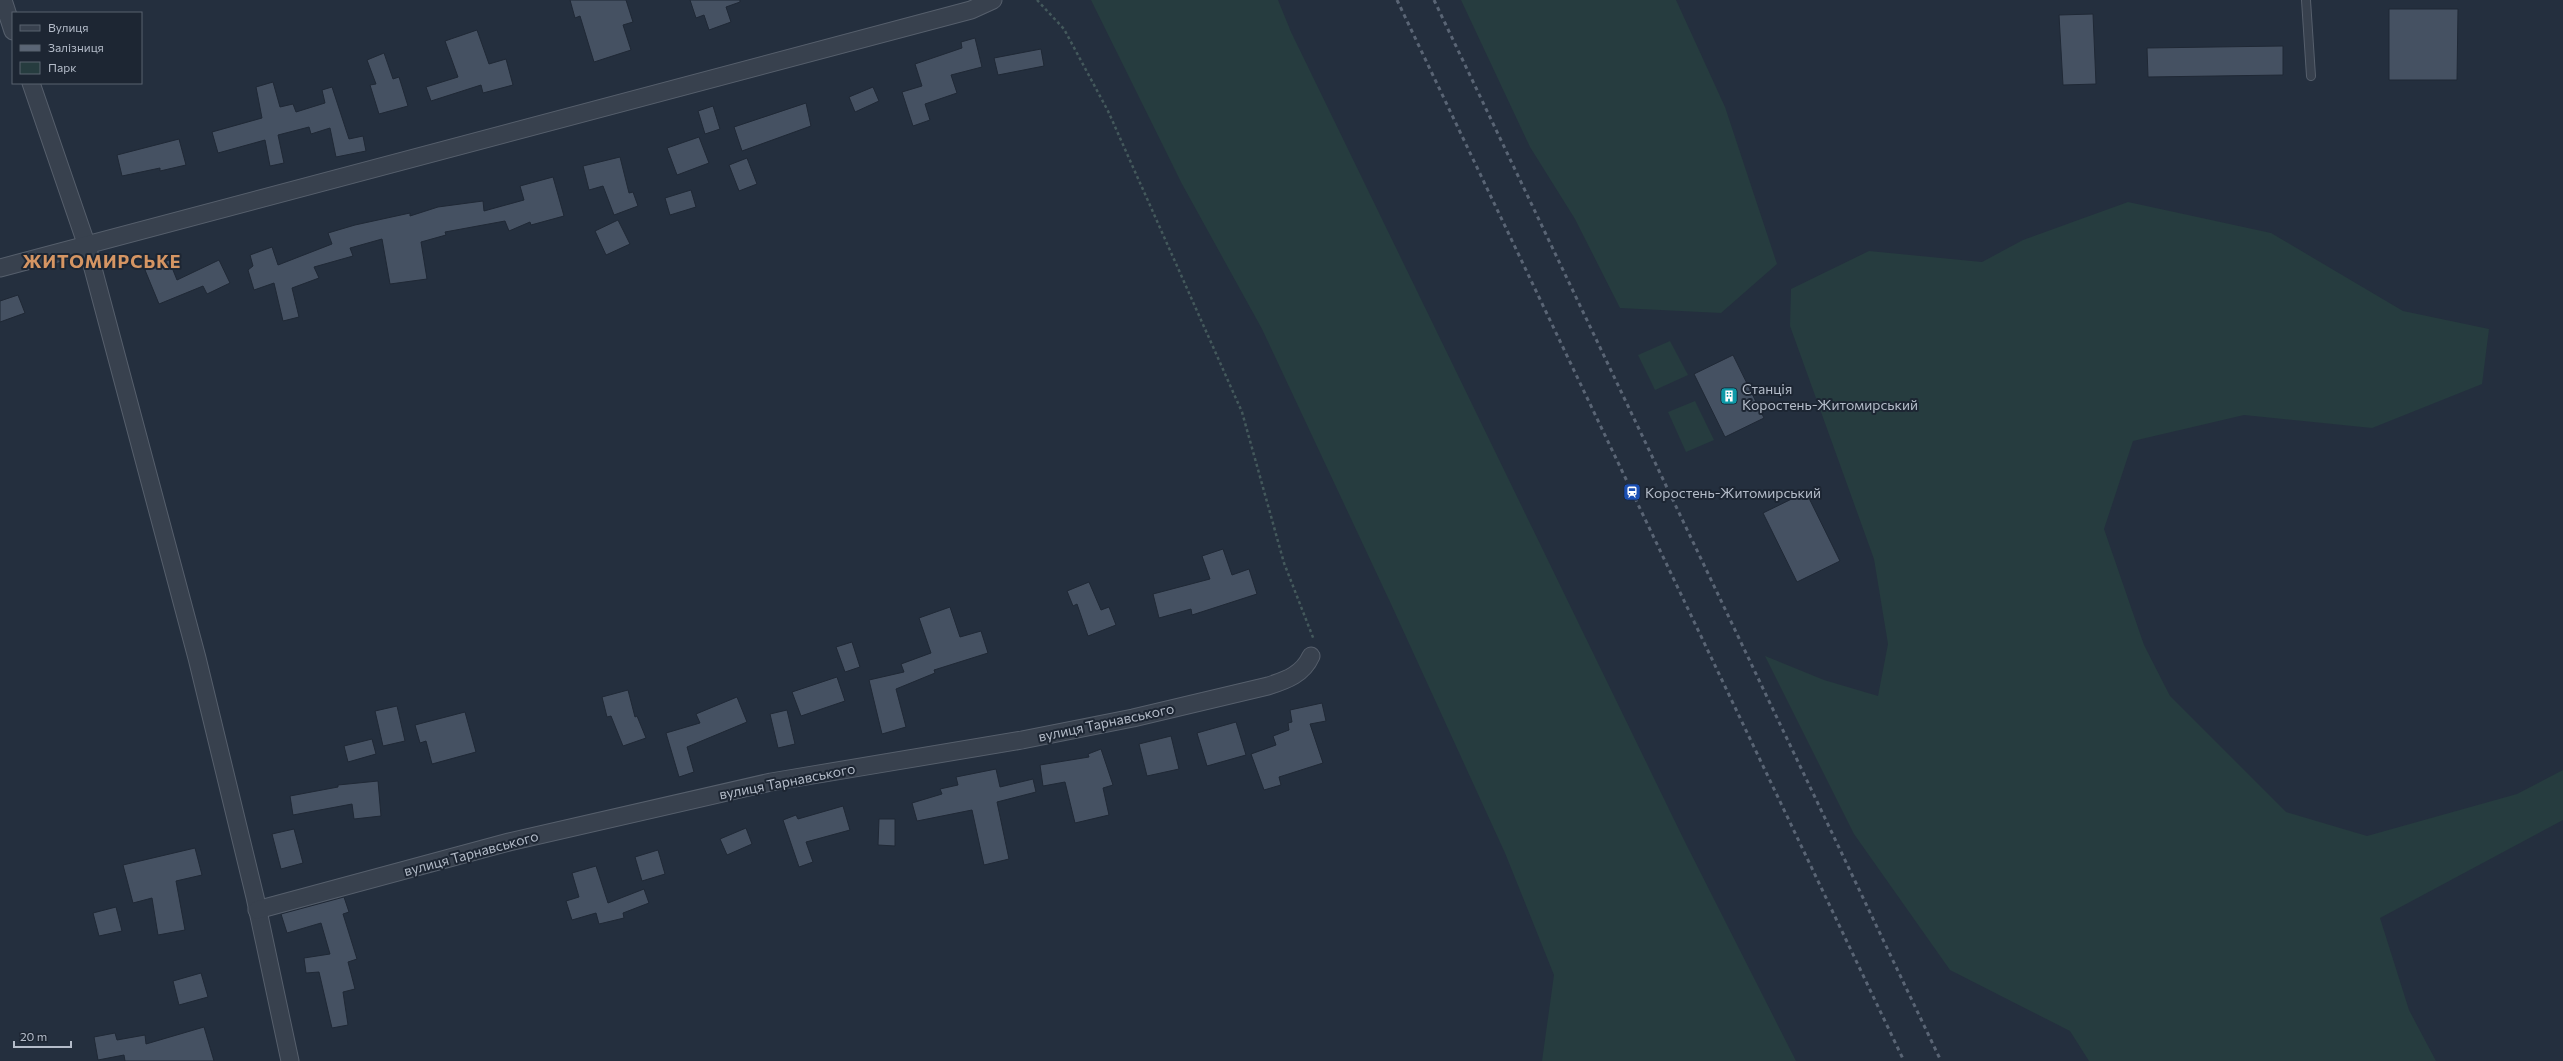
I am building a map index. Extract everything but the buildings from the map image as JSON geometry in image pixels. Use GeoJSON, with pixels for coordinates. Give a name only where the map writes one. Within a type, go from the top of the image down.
{"type":"FeatureCollection","features":[{"type":"Feature","properties":{"kind":"street"},"geometry":{"type":"LineString","coordinates":[[4,0],[12,27]]}},
{"type":"Feature","properties":{"kind":"street"},"geometry":{"type":"LineString","coordinates":[[0,268],[970,10],[993,0]]}},
{"type":"Feature","properties":{"kind":"street"},"geometry":{"type":"LineString","coordinates":[[31,84],[87,246],[197,658],[257,910],[290,1061]]}},
{"type":"Feature","properties":{"kind":"street","name":"вулиця Тарнавського"},"geometry":{"type":"LineString","coordinates":[[257,910],[509,842],[756,785],[1022,740],[1133,718],[1268,686],[1283,681],[1306,668],[1311,656]]}},
{"type":"Feature","properties":{"kind":"lane"},"geometry":{"type":"LineString","coordinates":[[2306,0],[2311,76]]}},
{"type":"Feature","properties":{"kind":"path"},"geometry":{"type":"LineString","coordinates":[[1037,0],[1064,29],[1108,111],[1242,412],[1284,563],[1314,639],[1311,656]]}},
{"type":"Feature","properties":{"kind":"green space"},"geometry":{"type":"Polygon","coordinates":[[[1091,0],[1278,0],[1291,32],[1684,840],[1796,1061],[1542,1061],[1554,975],[1505,853],[1391,604],[1262,329],[1182,184],[1091,0]]]}},
{"type":"Feature","properties":{"kind":"green space"},"geometry":{"type":"Polygon","coordinates":[[[1461,0],[1676,0],[1725,107],[1777,264],[1721,313],[1620,308],[1575,219],[1530,147],[1461,0]]]}},
{"type":"Feature","properties":{"kind":"green space"},"geometry":{"type":"Polygon","coordinates":[[[2128,202],[2271,233],[2403,311],[2489,329],[2482,384],[2372,428],[2244,415],[2133,441],[2104,529],[2144,645],[2170,696],[2286,812],[2367,836],[2517,794],[2563,770],[2563,820],[2380,918],[2409,1010],[2436,1061],[2089,1061],[2070,1031],[1950,970],[1854,834],[1765,656],[1824,680],[1878,696],[1888,644],[1874,559],[1790,326],[1791,289],[1869,251],[1982,262],[2023,240],[2128,202]]]}},
{"type":"Feature","properties":{"kind":"green space"},"geometry":{"type":"Polygon","coordinates":[[[1670,341],[1688,375],[1655,390],[1638,355],[1670,341]]]}},
{"type":"Feature","properties":{"kind":"green space"},"geometry":{"type":"Polygon","coordinates":[[[1695,401],[1714,440],[1686,452],[1668,412],[1695,401]]]}},
{"type":"Feature","properties":{"kind":"railway"},"geometry":{"type":"LineString","coordinates":[[1397,0],[1904,1061]]}},
{"type":"Feature","properties":{"kind":"railway"},"geometry":{"type":"LineString","coordinates":[[1434,0],[1941,1061]]}},
{"type":"Feature","properties":{"kind":"place","name":"Станція Коростень-Житомирський"},"geometry":{"type":"Point","coordinates":[1729,396]}},
{"type":"Feature","properties":{"kind":"place","name":"Коростень-Житомирський"},"geometry":{"type":"Point","coordinates":[1632,492]}},
{"type":"Feature","properties":{"kind":"district","name":"ЖИТОМИРСЬКЕ"},"geometry":{"type":"Point","coordinates":[102,261]}}]}
